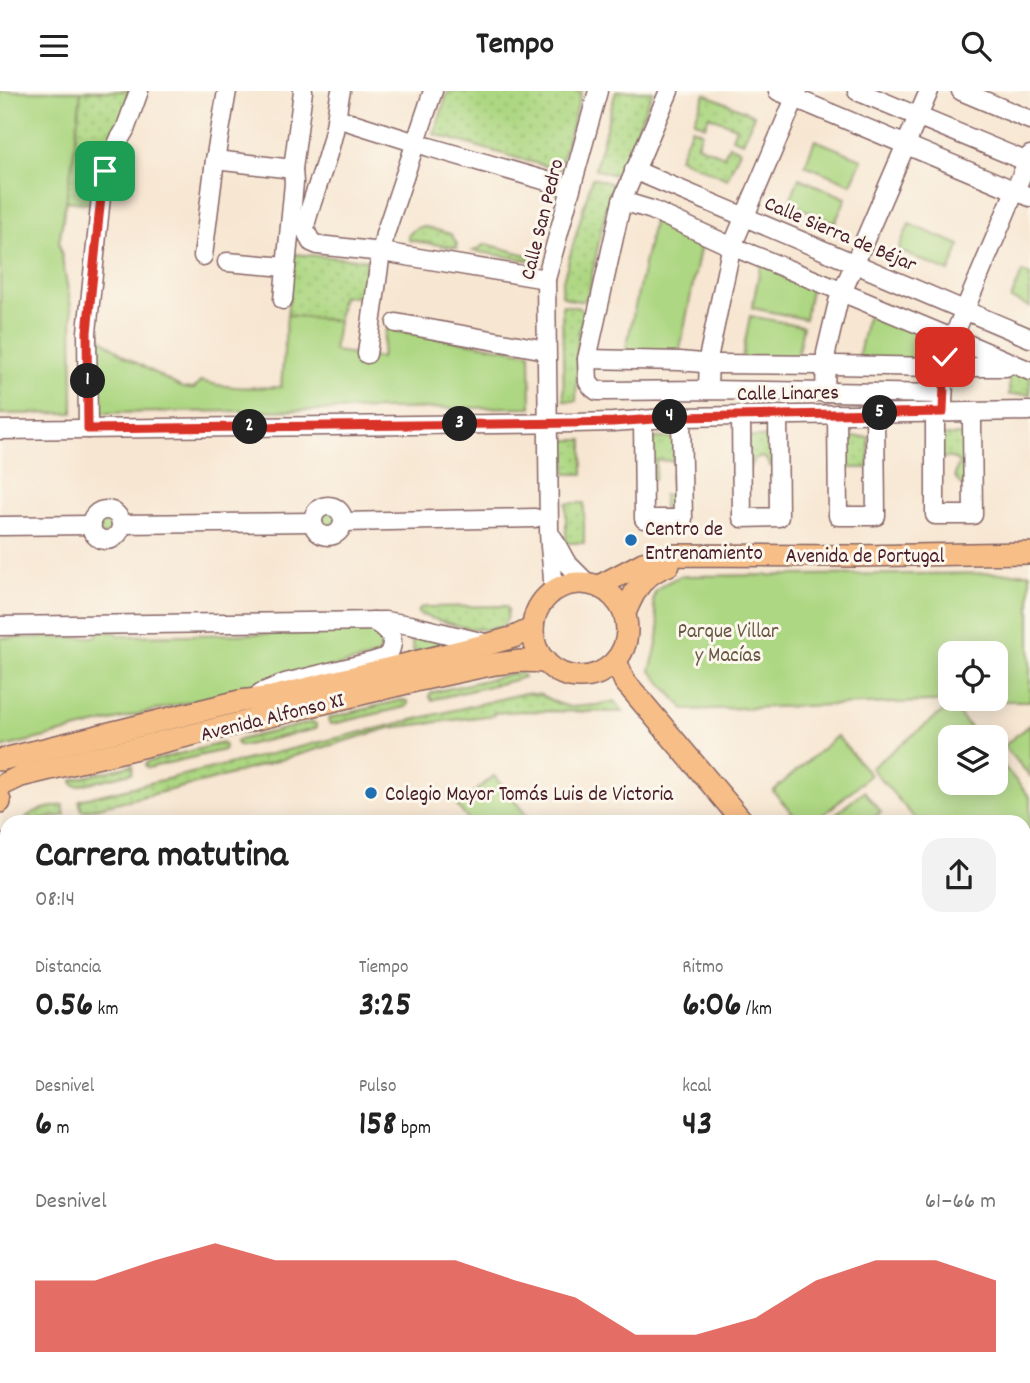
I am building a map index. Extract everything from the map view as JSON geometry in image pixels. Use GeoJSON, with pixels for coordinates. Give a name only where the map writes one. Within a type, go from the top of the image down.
{"type":"FeatureCollection","features":[{"type":"Feature","properties":{"kind":"main road","name":"Avenida de Portugal"},"geometry":{"type":"LineString","coordinates":[[593,584],[643,563],[676,555],[1030,553]]}},
{"type":"Feature","properties":{"kind":"main road","name":"Avenida de Portugal"},"geometry":{"type":"LineString","coordinates":[[625,613],[640,584],[648,576],[666,566],[701,555]]}},
{"type":"Feature","properties":{"kind":"main road"},"geometry":{"type":"LineString","coordinates":[[567,584],[593,584],[610,592],[619,602],[625,613],[628,633],[616,661],[598,673],[576,677],[565,674],[546,662],[538,652],[533,628],[537,610],[552,592],[567,584]]}},
{"type":"Feature","properties":{"kind":"main road","name":"Avenida Alfonso XI"},"geometry":{"type":"LineString","coordinates":[[0,759],[489,645],[533,628]]}},
{"type":"Feature","properties":{"kind":"main road","name":"Avenida Alfonso XI"},"geometry":{"type":"LineString","coordinates":[[0,786],[22,776],[415,681],[510,661],[546,662]]}},
{"type":"Feature","properties":{"kind":"main road"},"geometry":{"type":"LineString","coordinates":[[616,661],[632,691],[737,815]]}},
{"type":"Feature","properties":{"kind":"street"},"geometry":{"type":"LineString","coordinates":[[88,429],[87,332],[101,197],[105,171],[118,139],[125,130],[139,91]]}},
{"type":"Feature","properties":{"kind":"street"},"geometry":{"type":"LineString","coordinates":[[203,256],[227,91]]}},
{"type":"Feature","properties":{"kind":"street"},"geometry":{"type":"LineString","coordinates":[[283,300],[303,91]]}},
{"type":"Feature","properties":{"kind":"street"},"geometry":{"type":"LineString","coordinates":[[341,91],[333,135],[305,229],[311,242],[546,279]]}},
{"type":"Feature","properties":{"kind":"street"},"geometry":{"type":"LineString","coordinates":[[368,354],[385,234],[433,91]]}},
{"type":"Feature","properties":{"kind":"street","name":"Calle San Pedro"},"geometry":{"type":"LineString","coordinates":[[552,592],[549,550],[542,523],[547,423],[546,279],[598,91]]}},
{"type":"Feature","properties":{"kind":"street"},"geometry":{"type":"LineString","coordinates":[[669,91],[622,201],[587,359],[710,364],[1006,367]]}},
{"type":"Feature","properties":{"kind":"street"},"geometry":{"type":"LineString","coordinates":[[778,91],[797,95],[1023,194]]}},
{"type":"Feature","properties":{"kind":"street"},"geometry":{"type":"LineString","coordinates":[[857,91],[1029,160],[1023,194],[964,311],[945,357],[935,515],[973,515],[972,422],[969,411]]}},
{"type":"Feature","properties":{"kind":"street"},"geometry":{"type":"LineString","coordinates":[[825,393],[826,353],[838,302],[929,91]]}},
{"type":"Feature","properties":{"kind":"street"},"geometry":{"type":"LineString","coordinates":[[961,91],[1030,120]]}},
{"type":"Feature","properties":{"kind":"street"},"geometry":{"type":"LineString","coordinates":[[708,390],[709,355],[731,249],[797,95]]}},
{"type":"Feature","properties":{"kind":"street"},"geometry":{"type":"LineString","coordinates":[[337,118],[571,188]]}},
{"type":"Feature","properties":{"kind":"street"},"geometry":{"type":"LineString","coordinates":[[215,160],[293,176],[316,189]]}},
{"type":"Feature","properties":{"kind":"street","name":"Calle Sierra de Béjar"},"geometry":{"type":"LineString","coordinates":[[634,170],[1030,338]]}},
{"type":"Feature","properties":{"kind":"street"},"geometry":{"type":"LineString","coordinates":[[622,201],[652,210],[1030,371]]}},
{"type":"Feature","properties":{"kind":"street"},"geometry":{"type":"LineString","coordinates":[[227,261],[286,267]]}},
{"type":"Feature","properties":{"kind":"street"},"geometry":{"type":"LineString","coordinates":[[396,323],[546,350]]}},
{"type":"Feature","properties":{"kind":"street","name":"Calle Linares"},"geometry":{"type":"LineString","coordinates":[[587,359],[588,382],[597,391],[825,393],[969,411],[1030,411]]}},
{"type":"Feature","properties":{"kind":"street","name":"Calle Linares"},"geometry":{"type":"LineString","coordinates":[[0,430],[613,422],[681,417],[874,413],[940,406]]}},
{"type":"Feature","properties":{"kind":"street"},"geometry":{"type":"LineString","coordinates":[[837,414],[838,516],[876,516],[874,413]]}},
{"type":"Feature","properties":{"kind":"street"},"geometry":{"type":"LineString","coordinates":[[741,415],[742,518],[779,517],[778,415]]}},
{"type":"Feature","properties":{"kind":"street"},"geometry":{"type":"LineString","coordinates":[[643,419],[644,519],[682,519],[681,417]]}},
{"type":"Feature","properties":{"kind":"street"},"geometry":{"type":"LineString","coordinates":[[121,524],[313,522],[316,512],[328,506],[337,509],[343,521],[542,523]]}},
{"type":"Feature","properties":{"kind":"street"},"geometry":{"type":"LineString","coordinates":[[106,507],[116,513],[121,524],[117,536],[106,540],[95,535],[92,525],[96,515],[106,507]]}},
{"type":"Feature","properties":{"kind":"street","name":"Calle San Pedro"},"geometry":{"type":"LineString","coordinates":[[542,523],[566,562],[593,584]]}},
{"type":"Feature","properties":{"kind":"street"},"geometry":{"type":"LineString","coordinates":[[0,526],[92,525]]}},
{"type":"Feature","properties":{"kind":"street"},"geometry":{"type":"LineString","coordinates":[[240,701],[285,683],[387,657],[393,642],[391,636],[387,629],[373,621]]}},
{"type":"Feature","properties":{"kind":"street"},"geometry":{"type":"LineString","coordinates":[[0,626],[385,621],[489,645]]}},
{"type":"Feature","properties":{"kind":"green space"},"geometry":{"type":"Polygon","coordinates":[[[0,91],[81,91],[59,242],[72,313],[73,413],[0,414],[0,91]]]}},
{"type":"Feature","properties":{"kind":"green space"},"geometry":{"type":"Polygon","coordinates":[[[12,91],[133,91],[94,204],[66,201],[59,242],[72,313],[12,91]]]}},
{"type":"Feature","properties":{"kind":"green space"},"geometry":{"type":"Polygon","coordinates":[[[448,91],[582,91],[559,170],[434,134],[448,91]]]}},
{"type":"Feature","properties":{"kind":"green space"},"geometry":{"type":"Polygon","coordinates":[[[616,91],[653,91],[617,176],[595,169],[616,91]]]}},
{"type":"Feature","properties":{"kind":"green space"},"geometry":{"type":"Polygon","coordinates":[[[705,94],[754,115],[743,142],[732,138],[736,127],[709,116],[705,126],[694,121],[705,94]]]}},
{"type":"Feature","properties":{"kind":"green space"},"geometry":{"type":"Polygon","coordinates":[[[692,128],[702,132],[697,145],[724,156],[729,145],[740,150],[727,179],[679,158],[692,128]]]}},
{"type":"Feature","properties":{"kind":"green space"},"geometry":{"type":"Polygon","coordinates":[[[815,140],[862,159],[851,184],[805,165],[815,140]]]}},
{"type":"Feature","properties":{"kind":"green space"},"geometry":{"type":"Polygon","coordinates":[[[592,178],[613,184],[587,299],[581,301],[562,295],[562,284],[592,178]]]}},
{"type":"Feature","properties":{"kind":"green space"},"geometry":{"type":"Polygon","coordinates":[[[799,178],[846,198],[835,223],[789,203],[799,178]]]}},
{"type":"Feature","properties":{"kind":"green space"},"geometry":{"type":"Polygon","coordinates":[[[655,213],[703,234],[678,359],[624,358],[655,213]]]}},
{"type":"Feature","properties":{"kind":"green space"},"geometry":{"type":"Polygon","coordinates":[[[909,224],[960,245],[949,272],[898,250],[909,224]]]}},
{"type":"Feature","properties":{"kind":"green space"},"geometry":{"type":"Polygon","coordinates":[[[420,227],[451,234],[457,248],[409,240],[408,236],[413,230],[420,227]]]}},
{"type":"Feature","properties":{"kind":"green space"},"geometry":{"type":"Polygon","coordinates":[[[486,244],[535,257],[534,261],[473,251],[486,244]]]}},
{"type":"Feature","properties":{"kind":"green space"},"geometry":{"type":"Polygon","coordinates":[[[294,254],[367,260],[362,297],[342,296],[338,321],[287,315],[294,254]]]}},
{"type":"Feature","properties":{"kind":"green space"},"geometry":{"type":"Polygon","coordinates":[[[762,259],[813,281],[805,319],[752,308],[762,259]]]}},
{"type":"Feature","properties":{"kind":"green space"},"geometry":{"type":"Polygon","coordinates":[[[1022,272],[1030,275],[1030,307],[1011,299],[1022,272]]]}},
{"type":"Feature","properties":{"kind":"green space"},"geometry":{"type":"Polygon","coordinates":[[[563,305],[581,308],[584,313],[578,336],[576,401],[564,401],[563,305]]]}},
{"type":"Feature","properties":{"kind":"green space"},"geometry":{"type":"Polygon","coordinates":[[[870,305],[924,327],[911,362],[857,363],[870,305]]]}},
{"type":"Feature","properties":{"kind":"green space"},"geometry":{"type":"Polygon","coordinates":[[[287,315],[338,321],[334,351],[381,358],[386,329],[530,353],[531,407],[103,413],[99,409],[99,336],[124,356],[182,388],[194,389],[201,381],[230,387],[281,387],[287,315]]]}},
{"type":"Feature","properties":{"kind":"green space"},"geometry":{"type":"Polygon","coordinates":[[[750,316],[803,326],[796,363],[741,363],[750,316]]]}},
{"type":"Feature","properties":{"kind":"green space"},"geometry":{"type":"Polygon","coordinates":[[[1009,364],[1030,373],[1030,394],[1009,395],[1009,364]]]}},
{"type":"Feature","properties":{"kind":"green space"},"geometry":{"type":"Polygon","coordinates":[[[940,435],[966,435],[964,488],[956,477],[959,463],[955,459],[940,458],[940,435]]]}},
{"type":"Feature","properties":{"kind":"green space"},"geometry":{"type":"Polygon","coordinates":[[[747,437],[772,437],[772,466],[765,458],[759,457],[754,459],[750,467],[747,437]]]}},
{"type":"Feature","properties":{"kind":"green space"},"geometry":{"type":"Polygon","coordinates":[[[843,437],[869,437],[869,468],[843,468],[843,437]]]}},
{"type":"Feature","properties":{"kind":"green space"},"geometry":{"type":"Polygon","coordinates":[[[651,438],[676,438],[673,461],[656,460],[655,479],[651,479],[651,438]]]}},
{"type":"Feature","properties":{"kind":"green space"},"geometry":{"type":"Polygon","coordinates":[[[565,440],[583,440],[583,474],[566,474],[565,440]]]}},
{"type":"Feature","properties":{"kind":"green space"},"geometry":{"type":"Polygon","coordinates":[[[673,473],[677,474],[677,516],[663,516],[663,495],[671,495],[673,473]]]}},
{"type":"Feature","properties":{"kind":"green space"},"geometry":{"type":"Polygon","coordinates":[[[566,503],[584,503],[584,543],[566,543],[566,503]]]}},
{"type":"Feature","properties":{"kind":"green space"},"geometry":{"type":"Polygon","coordinates":[[[328,510],[335,513],[338,520],[335,527],[328,530],[321,527],[318,520],[321,513],[328,510]]]}},
{"type":"Feature","properties":{"kind":"green space"},"geometry":{"type":"Polygon","coordinates":[[[106,515],[113,518],[116,525],[113,532],[106,535],[99,532],[96,525],[99,518],[106,515]]]}},
{"type":"Feature","properties":{"kind":"green space","name":"Parque Villar y Macías"},"geometry":{"type":"Polygon","coordinates":[[[1030,573],[1030,701],[1008,701],[1008,641],[938,641],[938,702],[685,710],[650,670],[659,633],[653,599],[662,586],[680,576],[1030,573]]]}},
{"type":"Feature","properties":{"kind":"green space"},"geometry":{"type":"Polygon","coordinates":[[[505,606],[508,609],[507,619],[503,626],[493,629],[462,627],[418,613],[420,608],[427,607],[505,606]]]}},
{"type":"Feature","properties":{"kind":"green space"},"geometry":{"type":"Polygon","coordinates":[[[374,628],[386,641],[378,656],[0,748],[0,638],[95,637],[100,632],[115,632],[120,636],[316,633],[321,629],[374,628]]]}},
{"type":"Feature","properties":{"kind":"green space"},"geometry":{"type":"Polygon","coordinates":[[[413,630],[455,641],[414,653],[413,630]]]}},
{"type":"Feature","properties":{"kind":"green space"},"geometry":{"type":"Polygon","coordinates":[[[520,672],[524,677],[515,680],[432,700],[429,696],[434,692],[520,672]]]}},
{"type":"Feature","properties":{"kind":"green space"},"geometry":{"type":"Polygon","coordinates":[[[525,693],[541,695],[570,707],[614,701],[623,712],[523,711],[390,728],[208,781],[82,811],[79,800],[525,693]]]}},
{"type":"Feature","properties":{"kind":"green space"},"geometry":{"type":"Polygon","coordinates":[[[401,700],[408,701],[408,705],[333,724],[328,720],[329,718],[401,700]]]}},
{"type":"Feature","properties":{"kind":"green space"},"geometry":{"type":"Polygon","coordinates":[[[943,711],[956,711],[968,725],[938,725],[938,795],[1008,795],[1008,771],[1030,797],[1030,815],[912,815],[871,768],[943,711]]]}},
{"type":"Feature","properties":{"kind":"green space"},"geometry":{"type":"Polygon","coordinates":[[[313,722],[316,728],[311,730],[242,746],[236,742],[239,740],[313,722]]]}},
{"type":"Feature","properties":{"kind":"green space"},"geometry":{"type":"Polygon","coordinates":[[[1030,724],[1030,776],[1008,751],[1008,743],[1030,724]]]}},
{"type":"Feature","properties":{"kind":"green space"},"geometry":{"type":"Polygon","coordinates":[[[837,736],[870,775],[823,815],[794,815],[773,791],[837,736]]]}},
{"type":"Feature","properties":{"kind":"green space"},"geometry":{"type":"Polygon","coordinates":[[[222,743],[224,750],[148,768],[145,765],[147,762],[222,743]]]}},
{"type":"Feature","properties":{"kind":"green space"},"geometry":{"type":"Polygon","coordinates":[[[133,765],[132,773],[77,786],[73,784],[72,780],[133,765]]]}},
{"type":"Feature","properties":{"kind":"green space"},"geometry":{"type":"Polygon","coordinates":[[[494,776],[526,815],[464,815],[457,806],[494,776]]]}},
{"type":"Feature","properties":{"kind":"green space"},"geometry":{"type":"Polygon","coordinates":[[[864,791],[881,812],[877,815],[835,815],[864,791]]]}},
{"type":"Feature","properties":{"kind":"green space"},"geometry":{"type":"Polygon","coordinates":[[[63,805],[65,815],[29,815],[63,805]]]}},
{"type":"Feature","properties":{"kind":"place","name":"Centro de Entrenamiento"},"geometry":{"type":"Point","coordinates":[631,540]}},
{"type":"Feature","properties":{"kind":"place","name":"Colegio Mayor Tomás Luis de Victoria"},"geometry":{"type":"Point","coordinates":[371,793]}},
{"type":"Feature","properties":{"kind":"route"},"geometry":{"type":"LineString","coordinates":[[105,171],[87,332],[88,429],[574,423],[741,415],[943,412],[945,357]]}}]}
